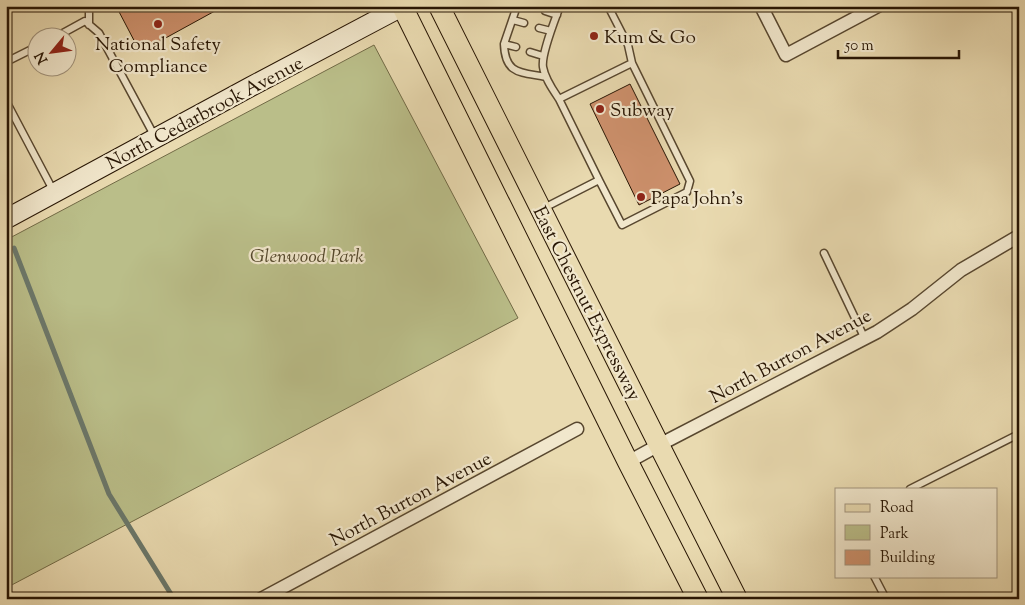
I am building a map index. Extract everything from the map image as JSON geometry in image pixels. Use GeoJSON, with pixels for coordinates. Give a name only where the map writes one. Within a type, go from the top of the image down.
{"type":"FeatureCollection","features":[{"type":"Feature","properties":{"kind":"main road","name":"East Chestnut Expressway"},"geometry":{"type":"LineString","coordinates":[[402,6],[698,599]]}},
{"type":"Feature","properties":{"kind":"main road","name":"East Chestnut Expressway"},"geometry":{"type":"LineString","coordinates":[[439,6],[737,599]]}},
{"type":"Feature","properties":{"kind":"street","name":"North Cedarbrook Avenue"},"geometry":{"type":"LineString","coordinates":[[6,219],[402,6]]}},
{"type":"Feature","properties":{"kind":"street"},"geometry":{"type":"LineString","coordinates":[[761,6],[786,55],[878,6]]}},
{"type":"Feature","properties":{"kind":"street","name":"North Burton Avenue"},"geometry":{"type":"LineString","coordinates":[[628,462],[865,339],[912,309],[961,270],[1019,236]]}},
{"type":"Feature","properties":{"kind":"street","name":"North Burton Avenue"},"geometry":{"type":"LineString","coordinates":[[261,599],[577,429]]}},
{"type":"Feature","properties":{"kind":"lane"},"geometry":{"type":"LineString","coordinates":[[86,6],[89,11],[89,25]]}},
{"type":"Feature","properties":{"kind":"lane"},"geometry":{"type":"LineString","coordinates":[[517,6],[504,44],[504,55],[508,64],[514,70],[546,77]]}},
{"type":"Feature","properties":{"kind":"lane"},"geometry":{"type":"LineString","coordinates":[[560,6],[544,56],[543,66],[546,77],[622,225],[687,192],[690,181],[632,63],[628,45],[608,6]]}},
{"type":"Feature","properties":{"kind":"lane"},"geometry":{"type":"LineString","coordinates":[[545,11],[557,15]]}},
{"type":"Feature","properties":{"kind":"lane"},"geometry":{"type":"LineString","coordinates":[[512,20],[524,23]]}},
{"type":"Feature","properties":{"kind":"lane"},"geometry":{"type":"LineString","coordinates":[[72,28],[85,21],[99,33],[156,139]]}},
{"type":"Feature","properties":{"kind":"lane"},"geometry":{"type":"LineString","coordinates":[[539,28],[551,31]]}},
{"type":"Feature","properties":{"kind":"lane"},"geometry":{"type":"LineString","coordinates":[[504,44],[516,47]]}},
{"type":"Feature","properties":{"kind":"lane"},"geometry":{"type":"LineString","coordinates":[[6,62],[28,51]]}},
{"type":"Feature","properties":{"kind":"lane"},"geometry":{"type":"LineString","coordinates":[[530,52],[544,56]]}},
{"type":"Feature","properties":{"kind":"lane"},"geometry":{"type":"LineString","coordinates":[[559,100],[632,63]]}},
{"type":"Feature","properties":{"kind":"lane"},"geometry":{"type":"LineString","coordinates":[[6,101],[54,193]]}},
{"type":"Feature","properties":{"kind":"lane"},"geometry":{"type":"LineString","coordinates":[[541,210],[599,180]]}},
{"type":"Feature","properties":{"kind":"lane"},"geometry":{"type":"LineString","coordinates":[[824,253],[865,339]]}},
{"type":"Feature","properties":{"kind":"lane"},"geometry":{"type":"LineString","coordinates":[[912,488],[1019,434]]}},
{"type":"Feature","properties":{"kind":"lane"},"geometry":{"type":"LineString","coordinates":[[875,578],[886,599]]}},
{"type":"Feature","properties":{"kind":"green space","name":"Glenwood Park"},"geometry":{"type":"Polygon","coordinates":[[[374,45],[518,318],[6,588],[6,240],[374,45]]]}},
{"type":"Feature","properties":{"kind":"building","name":"National Safety Compliance"},"geometry":{"type":"Polygon","coordinates":[[[116,6],[224,6],[151,46],[149,42],[138,48],[116,6]]]}},
{"type":"Feature","properties":{"kind":"building"},"geometry":{"type":"Polygon","coordinates":[[[630,84],[680,184],[639,205],[590,104],[630,84]]]}},
{"type":"Feature","properties":{"kind":"waterway"},"geometry":{"type":"LineString","coordinates":[[14,248],[109,494],[174,599]]}},
{"type":"Feature","properties":{"kind":"place","name":"National Safety Compliance"},"geometry":{"type":"Point","coordinates":[158,24]}},
{"type":"Feature","properties":{"kind":"place","name":"Kum & Go"},"geometry":{"type":"Point","coordinates":[594,36]}},
{"type":"Feature","properties":{"kind":"place","name":"Subway"},"geometry":{"type":"Point","coordinates":[600,109]}},
{"type":"Feature","properties":{"kind":"place","name":"Papa John's"},"geometry":{"type":"Point","coordinates":[641,197]}}]}
